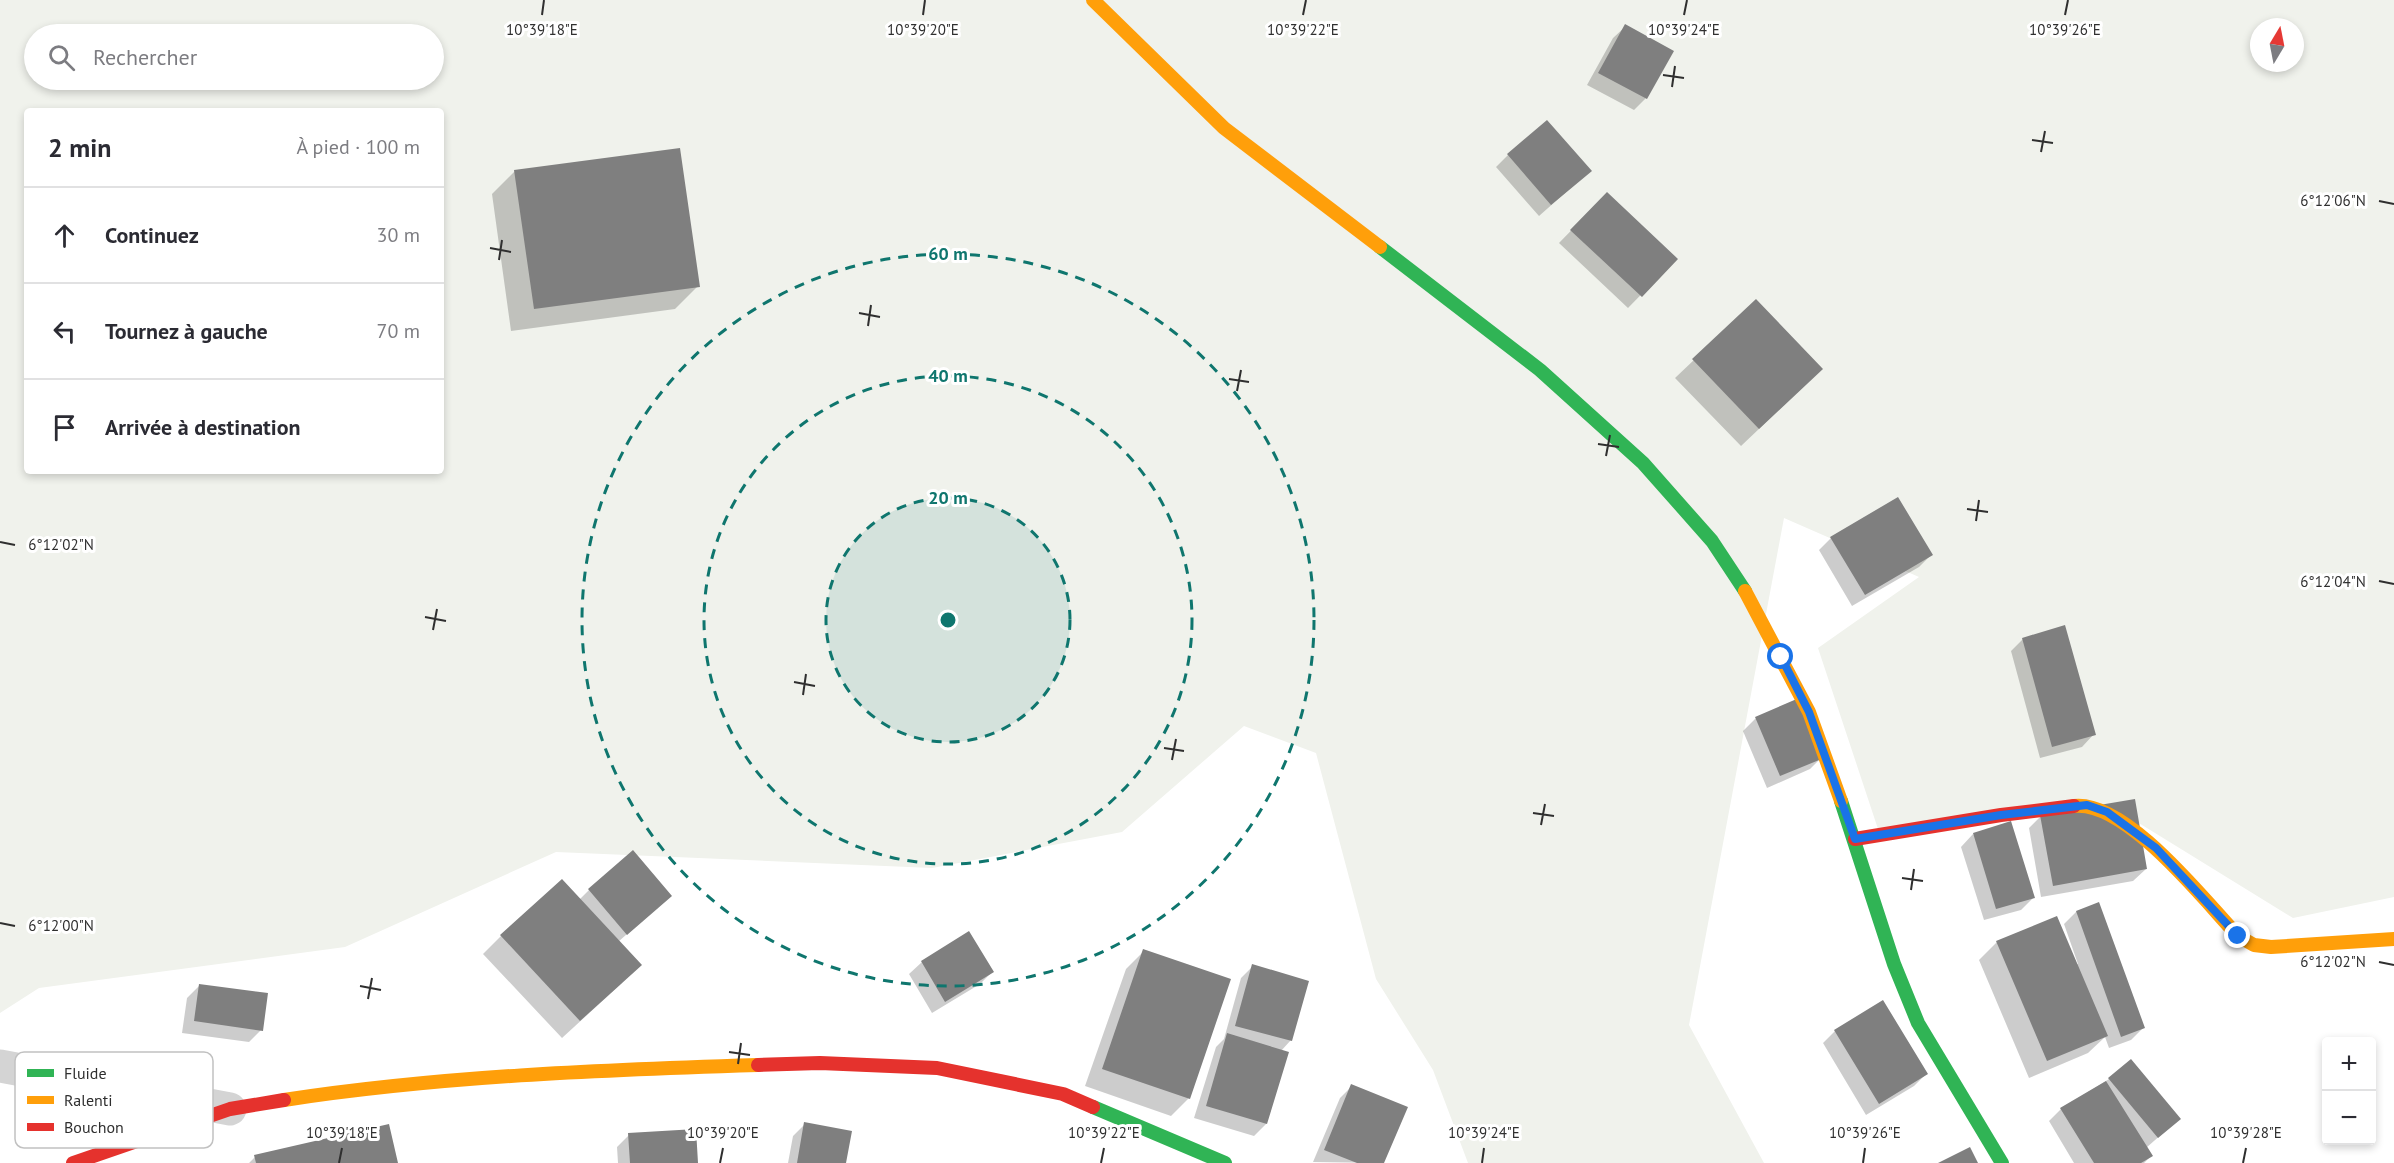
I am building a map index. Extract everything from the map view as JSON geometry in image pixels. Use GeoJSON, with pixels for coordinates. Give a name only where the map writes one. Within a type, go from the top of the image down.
{"type":"FeatureCollection","features":[{"type":"Feature","properties":{"kind":"street"},"geometry":{"type":"LineString","coordinates":[[1093,0],[1224,128],[1540,370],[1643,463],[1712,541],[1752,602],[1809,712],[1855,839],[1894,964],[1918,1023],[2002,1163]]}},
{"type":"Feature","properties":{"kind":"street"},"geometry":{"type":"LineString","coordinates":[[1855,839],[2001,815],[2087,805],[2107,812],[2156,848],[2238,936],[2254,945],[2271,947],[2394,939]]}},
{"type":"Feature","properties":{"kind":"street"},"geometry":{"type":"LineString","coordinates":[[213,1115],[230,1109],[377,1086],[607,1070],[820,1063],[938,1068],[1063,1094],[1225,1163]]}},
{"type":"Feature","properties":{"kind":"street"},"geometry":{"type":"LineString","coordinates":[[0,1066],[15,1069]]}},
{"type":"Feature","properties":{"kind":"street"},"geometry":{"type":"LineString","coordinates":[[213,1106],[230,1109]]}},
{"type":"Feature","properties":{"kind":"street"},"geometry":{"type":"LineString","coordinates":[[74,1163],[117,1148]]}},
{"type":"Feature","properties":{"kind":"shaded area"},"geometry":{"type":"Polygon","coordinates":[[[0,0],[2394,0],[2394,897],[2293,918],[2108,804],[1879,832],[1818,648],[1919,577],[1784,518],[1689,1025],[1764,1163],[1468,1163],[1433,1070],[1376,979],[1316,753],[1244,726],[1122,832],[932,868],[556,852],[345,947],[39,988],[0,1013],[0,0]]]}},
{"type":"Feature","properties":{"kind":"building"},"geometry":{"type":"Polygon","coordinates":[[[1625,24],[1674,51],[1647,99],[1598,73],[1625,24]]]}},
{"type":"Feature","properties":{"kind":"building"},"geometry":{"type":"Polygon","coordinates":[[[1547,120],[1592,171],[1551,205],[1507,154],[1547,120]]]}},
{"type":"Feature","properties":{"kind":"building"},"geometry":{"type":"Polygon","coordinates":[[[680,148],[700,287],[534,309],[514,170],[680,148]]]}},
{"type":"Feature","properties":{"kind":"building"},"geometry":{"type":"Polygon","coordinates":[[[1607,192],[1678,259],[1642,297],[1570,230],[1607,192]]]}},
{"type":"Feature","properties":{"kind":"building"},"geometry":{"type":"Polygon","coordinates":[[[1756,299],[1823,369],[1759,429],[1692,359],[1756,299]]]}},
{"type":"Feature","properties":{"kind":"building"},"geometry":{"type":"Polygon","coordinates":[[[1898,497],[1933,555],[1865,595],[1830,537],[1898,497]]]}},
{"type":"Feature","properties":{"kind":"building"},"geometry":{"type":"Polygon","coordinates":[[[2065,625],[2096,735],[2052,747],[2022,638],[2065,625]]]}},
{"type":"Feature","properties":{"kind":"building"},"geometry":{"type":"Polygon","coordinates":[[[1799,698],[1824,758],[1780,776],[1755,717],[1799,698]]]}},
{"type":"Feature","properties":{"kind":"building"},"geometry":{"type":"Polygon","coordinates":[[[2135,799],[2147,869],[2053,886],[2040,815],[2135,799]]]}},
{"type":"Feature","properties":{"kind":"building"},"geometry":{"type":"Polygon","coordinates":[[[2011,821],[2035,898],[1996,909],[1973,833],[2011,821]]]}},
{"type":"Feature","properties":{"kind":"building"},"geometry":{"type":"Polygon","coordinates":[[[633,850],[672,896],[627,935],[588,889],[633,850]]]}},
{"type":"Feature","properties":{"kind":"building"},"geometry":{"type":"Polygon","coordinates":[[[562,879],[642,965],[580,1021],[500,935],[562,879]]]}},
{"type":"Feature","properties":{"kind":"building"},"geometry":{"type":"Polygon","coordinates":[[[2099,902],[2145,1028],[2121,1037],[2076,911],[2099,902]]]}},
{"type":"Feature","properties":{"kind":"building"},"geometry":{"type":"Polygon","coordinates":[[[2057,916],[2108,1036],[2047,1061],[1996,941],[2057,916]]]}},
{"type":"Feature","properties":{"kind":"building"},"geometry":{"type":"Polygon","coordinates":[[[969,931],[994,972],[945,1002],[921,961],[969,931]]]}},
{"type":"Feature","properties":{"kind":"building"},"geometry":{"type":"Polygon","coordinates":[[[1143,949],[1231,979],[1190,1099],[1102,1069],[1143,949]]]}},
{"type":"Feature","properties":{"kind":"building"},"geometry":{"type":"Polygon","coordinates":[[[1252,964],[1309,981],[1292,1041],[1235,1026],[1252,964]]]}},
{"type":"Feature","properties":{"kind":"building"},"geometry":{"type":"Polygon","coordinates":[[[199,984],[268,993],[263,1031],[194,1021],[199,984]]]}},
{"type":"Feature","properties":{"kind":"building"},"geometry":{"type":"Polygon","coordinates":[[[1883,1000],[1928,1074],[1879,1104],[1834,1030],[1883,1000]]]}},
{"type":"Feature","properties":{"kind":"building"},"geometry":{"type":"Polygon","coordinates":[[[1227,1033],[1289,1052],[1267,1124],[1206,1106],[1227,1033]]]}},
{"type":"Feature","properties":{"kind":"building"},"geometry":{"type":"Polygon","coordinates":[[[2131,1059],[2181,1119],[2158,1138],[2108,1078],[2131,1059]]]}},
{"type":"Feature","properties":{"kind":"building"},"geometry":{"type":"Polygon","coordinates":[[[2106,1081],[2153,1156],[2141,1163],[2094,1163],[2060,1108],[2106,1081]]]}},
{"type":"Feature","properties":{"kind":"building"},"geometry":{"type":"Polygon","coordinates":[[[1351,1084],[1408,1107],[1384,1163],[1357,1163],[1324,1150],[1351,1084]]]}},
{"type":"Feature","properties":{"kind":"building"},"geometry":{"type":"Polygon","coordinates":[[[804,1122],[852,1131],[846,1163],[797,1163],[804,1122]]]}},
{"type":"Feature","properties":{"kind":"building"},"geometry":{"type":"Polygon","coordinates":[[[389,1124],[398,1163],[256,1163],[254,1155],[389,1124]]]}},
{"type":"Feature","properties":{"kind":"building"},"geometry":{"type":"Polygon","coordinates":[[[696,1129],[698,1163],[630,1163],[628,1133],[696,1129]]]}},
{"type":"Feature","properties":{"kind":"building"},"geometry":{"type":"Polygon","coordinates":[[[1970,1147],[1978,1163],[1938,1163],[1970,1147]]]}},
{"type":"Feature","properties":{"kind":"traffic: fast"},"geometry":{"type":"LineString","coordinates":[[1380,247],[1540,370],[1643,463],[1712,541],[1745,591]]}},
{"type":"Feature","properties":{"kind":"traffic: fast"},"geometry":{"type":"LineString","coordinates":[[1841,801],[1894,964],[1918,1023],[2002,1163]]}},
{"type":"Feature","properties":{"kind":"traffic: fast"},"geometry":{"type":"LineString","coordinates":[[1093,1107],[1225,1163]]}},
{"type":"Feature","properties":{"kind":"traffic: slow"},"geometry":{"type":"LineString","coordinates":[[1093,0],[1224,128],[1380,247]]}},
{"type":"Feature","properties":{"kind":"traffic: slow"},"geometry":{"type":"LineString","coordinates":[[1745,591],[1809,712],[1841,801]]}},
{"type":"Feature","properties":{"kind":"traffic: slow"},"geometry":{"type":"LineString","coordinates":[[2074,806],[2095,808],[2117,819],[2140,835],[2185,877],[2238,936],[2254,945],[2271,947],[2394,939]]}},
{"type":"Feature","properties":{"kind":"traffic: slow"},"geometry":{"type":"LineString","coordinates":[[284,1100],[461,1080],[580,1072],[758,1065]]}},
{"type":"Feature","properties":{"kind":"traffic: jam"},"geometry":{"type":"LineString","coordinates":[[1855,839],[2001,815],[2074,806]]}},
{"type":"Feature","properties":{"kind":"traffic: jam"},"geometry":{"type":"LineString","coordinates":[[758,1065],[820,1063],[937,1068],[1063,1094],[1093,1107]]}},
{"type":"Feature","properties":{"kind":"traffic: jam"},"geometry":{"type":"LineString","coordinates":[[213,1115],[230,1109],[284,1100]]}},
{"type":"Feature","properties":{"kind":"traffic: jam"},"geometry":{"type":"LineString","coordinates":[[73,1163],[117,1148]]}},
{"type":"Feature","properties":{"kind":"route"},"geometry":{"type":"LineString","coordinates":[[1781,657],[1809,712],[1855,839],[2067,805],[2087,805],[2107,812],[2156,848],[2238,936]]}}]}
